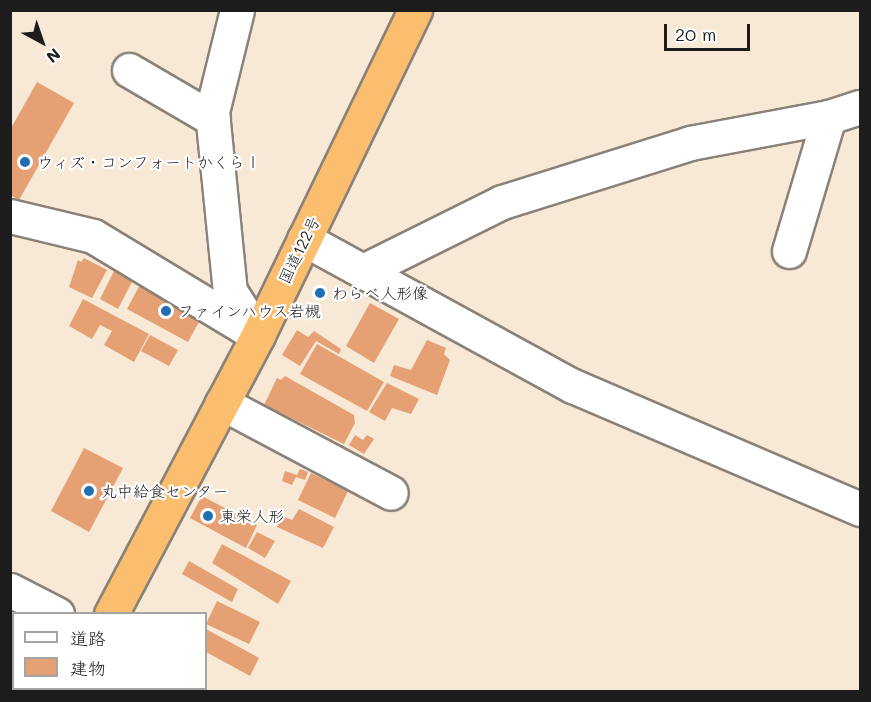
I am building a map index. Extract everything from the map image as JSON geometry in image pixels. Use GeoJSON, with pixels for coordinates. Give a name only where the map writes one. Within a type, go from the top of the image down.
{"type":"FeatureCollection","features":[{"type":"Feature","properties":{"kind":"highway","name":"国道122号"},"geometry":{"type":"LineString","coordinates":[[112,612],[258,336],[415,10]]}},
{"type":"Feature","properties":{"kind":"street"},"geometry":{"type":"LineString","coordinates":[[237,10],[218,76],[213,118],[230,291],[258,336]]}},
{"type":"Feature","properties":{"kind":"street"},"geometry":{"type":"LineString","coordinates":[[129,70],[213,118]]}},
{"type":"Feature","properties":{"kind":"street"},"geometry":{"type":"LineString","coordinates":[[365,270],[502,202],[690,143],[829,117],[861,107]]}},
{"type":"Feature","properties":{"kind":"street"},"geometry":{"type":"LineString","coordinates":[[789,251],[829,117]]}},
{"type":"Feature","properties":{"kind":"street"},"geometry":{"type":"LineString","coordinates":[[10,216],[93,236],[258,336]]}},
{"type":"Feature","properties":{"kind":"street"},"geometry":{"type":"LineString","coordinates":[[304,239],[365,270],[573,386],[861,509]]}},
{"type":"Feature","properties":{"kind":"street"},"geometry":{"type":"LineString","coordinates":[[222,403],[391,493]]}},
{"type":"Feature","properties":{"kind":"street"},"geometry":{"type":"LineString","coordinates":[[10,590],[53,612]]}},
{"type":"Feature","properties":{"kind":"building","name":"ウィズ・コンフォートかくらⅠ"},"geometry":{"type":"Polygon","coordinates":[[[37,82],[74,103],[19,200],[10,195],[10,130],[37,82]]]}},
{"type":"Feature","properties":{"kind":"building"},"geometry":{"type":"Polygon","coordinates":[[[84,258],[107,270],[92,298],[69,287],[78,260],[81,262],[84,258]]]}},
{"type":"Feature","properties":{"kind":"building"},"geometry":{"type":"Polygon","coordinates":[[[114,271],[133,280],[118,309],[100,299],[114,271]]]}},
{"type":"Feature","properties":{"kind":"building","name":"ファインハウス岩槻"},"geometry":{"type":"Polygon","coordinates":[[[143,279],[204,313],[188,342],[127,309],[143,279]]]}},
{"type":"Feature","properties":{"kind":"building"},"geometry":{"type":"Polygon","coordinates":[[[83,299],[149,334],[134,362],[104,345],[112,331],[100,325],[92,339],[69,326],[83,299]]]}},
{"type":"Feature","properties":{"kind":"building"},"geometry":{"type":"Polygon","coordinates":[[[370,303],[399,319],[374,363],[346,346],[370,303]]]}},
{"type":"Feature","properties":{"kind":"building"},"geometry":{"type":"Polygon","coordinates":[[[297,330],[308,337],[314,331],[341,349],[339,354],[316,341],[300,366],[282,355],[297,330]]]}},
{"type":"Feature","properties":{"kind":"building"},"geometry":{"type":"Polygon","coordinates":[[[150,335],[178,350],[169,366],[141,351],[150,335]]]}},
{"type":"Feature","properties":{"kind":"building"},"geometry":{"type":"Polygon","coordinates":[[[427,340],[446,348],[444,354],[450,360],[437,395],[390,376],[394,365],[411,370],[427,340]]]}},
{"type":"Feature","properties":{"kind":"building"},"geometry":{"type":"Polygon","coordinates":[[[317,344],[384,382],[367,411],[300,374],[317,344]]]}},
{"type":"Feature","properties":{"kind":"building"},"geometry":{"type":"Polygon","coordinates":[[[285,376],[354,415],[355,423],[344,444],[264,405],[277,378],[281,380],[285,376]]]}},
{"type":"Feature","properties":{"kind":"building"},"geometry":{"type":"Polygon","coordinates":[[[387,383],[419,399],[411,414],[392,408],[385,421],[369,412],[387,383]]]}},
{"type":"Feature","properties":{"kind":"building"},"geometry":{"type":"Polygon","coordinates":[[[355,435],[363,440],[367,435],[374,439],[364,454],[349,445],[355,435]]]}},
{"type":"Feature","properties":{"kind":"building"},"geometry":{"type":"Polygon","coordinates":[[[84,448],[123,468],[89,532],[51,511],[84,448]]]}},
{"type":"Feature","properties":{"kind":"building"},"geometry":{"type":"Polygon","coordinates":[[[300,469],[308,472],[305,480],[296,477],[292,485],[282,481],[285,471],[297,475],[300,469]]]}},
{"type":"Feature","properties":{"kind":"building"},"geometry":{"type":"Polygon","coordinates":[[[311,473],[348,491],[335,518],[298,500],[311,473]]]}},
{"type":"Feature","properties":{"kind":"building"},"geometry":{"type":"Polygon","coordinates":[[[202,496],[257,525],[246,548],[190,518],[202,496]]]}},
{"type":"Feature","properties":{"kind":"building"},"geometry":{"type":"Polygon","coordinates":[[[299,509],[334,527],[323,548],[277,527],[282,516],[292,520],[299,509]]]}},
{"type":"Feature","properties":{"kind":"building"},"geometry":{"type":"Polygon","coordinates":[[[257,532],[275,541],[265,558],[248,548],[257,532]]]}},
{"type":"Feature","properties":{"kind":"building"},"geometry":{"type":"Polygon","coordinates":[[[222,544],[291,581],[278,604],[212,563],[222,544]]]}},
{"type":"Feature","properties":{"kind":"building"},"geometry":{"type":"Polygon","coordinates":[[[189,561],[238,589],[232,602],[182,574],[189,561]]]}},
{"type":"Feature","properties":{"kind":"building"},"geometry":{"type":"Polygon","coordinates":[[[217,601],[260,622],[249,644],[207,624],[217,601]]]}},
{"type":"Feature","properties":{"kind":"building"},"geometry":{"type":"Polygon","coordinates":[[[207,630],[259,658],[250,676],[207,653],[207,630]]]}},
{"type":"Feature","properties":{"kind":"place","name":"ウィズ・コンフォートかくらⅠ"},"geometry":{"type":"Point","coordinates":[25,162]}},
{"type":"Feature","properties":{"kind":"place","name":"わらべ人形像"},"geometry":{"type":"Point","coordinates":[320,293]}},
{"type":"Feature","properties":{"kind":"place","name":"ファインハウス岩槻"},"geometry":{"type":"Point","coordinates":[166,311]}},
{"type":"Feature","properties":{"kind":"place","name":"丸中給食センター"},"geometry":{"type":"Point","coordinates":[89,491]}},
{"type":"Feature","properties":{"kind":"place","name":"東栄人形"},"geometry":{"type":"Point","coordinates":[208,516]}}]}
